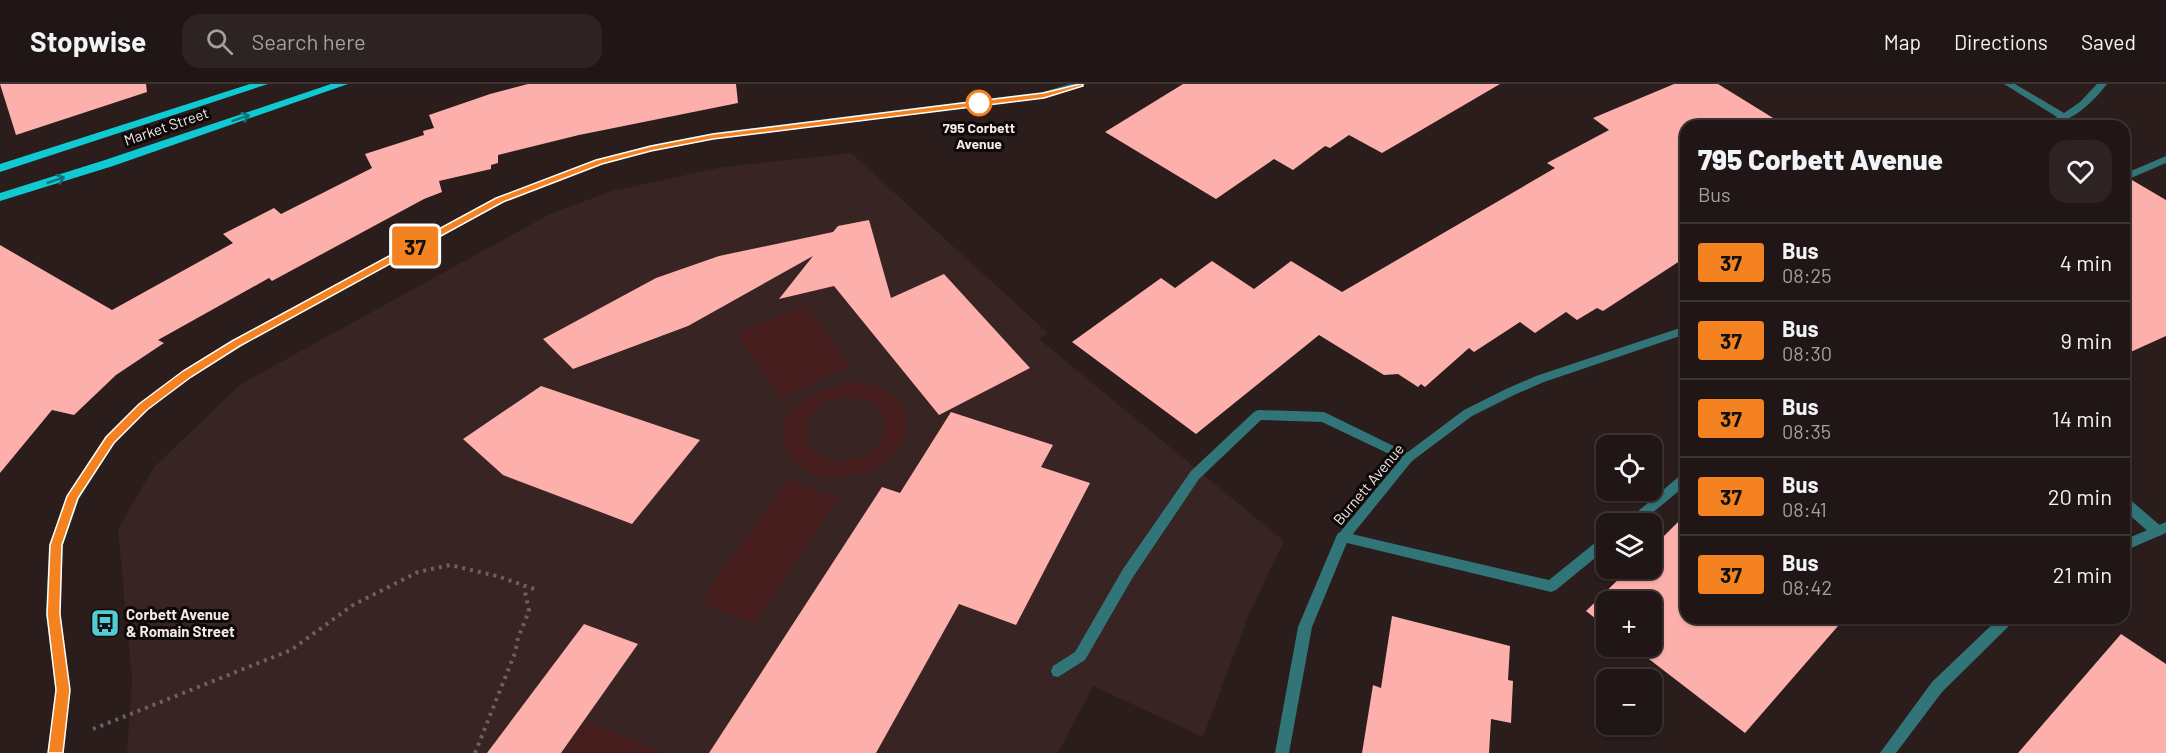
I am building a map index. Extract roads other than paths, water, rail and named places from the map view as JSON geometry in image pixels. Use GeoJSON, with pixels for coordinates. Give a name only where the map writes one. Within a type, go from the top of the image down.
{"type":"FeatureCollection","features":[{"type":"Feature","properties":{"kind":"main road","name":"Market Street"},"geometry":{"type":"LineString","coordinates":[[0,168],[262,84]]}},
{"type":"Feature","properties":{"kind":"main road","name":"Market Street"},"geometry":{"type":"LineString","coordinates":[[0,197],[342,84]]}},
{"type":"Feature","properties":{"kind":"street"},"geometry":{"type":"LineString","coordinates":[[56,753],[63,690],[53,614],[56,545],[73,496],[110,440],[143,407],[187,374],[236,343],[500,200],[599,162],[651,148],[713,136],[1044,95],[1080,84]]}},
{"type":"Feature","properties":{"kind":"street"},"geometry":{"type":"LineString","coordinates":[[2009,84],[2065,118]]}},
{"type":"Feature","properties":{"kind":"street"},"geometry":{"type":"LineString","coordinates":[[2060,120],[2091,99],[2102,84]]}},
{"type":"Feature","properties":{"kind":"street"},"geometry":{"type":"LineString","coordinates":[[2130,175],[2166,159]]}},
{"type":"Feature","properties":{"kind":"street","name":"Burnett Avenue"},"geometry":{"type":"LineString","coordinates":[[1282,753],[1305,627],[1343,537],[1408,458],[1468,413],[1510,392],[1540,379],[1680,332]]}},
{"type":"Feature","properties":{"kind":"street"},"geometry":{"type":"LineString","coordinates":[[1058,671],[1080,656],[1128,573],[1195,475],[1258,415],[1324,417],[1408,458]]}},
{"type":"Feature","properties":{"kind":"street"},"geometry":{"type":"LineString","coordinates":[[1643,513],[1680,483]]}},
{"type":"Feature","properties":{"kind":"street"},"geometry":{"type":"LineString","coordinates":[[2130,506],[2162,529]]}},
{"type":"Feature","properties":{"kind":"street"},"geometry":{"type":"LineString","coordinates":[[2130,543],[2162,529]]}},
{"type":"Feature","properties":{"kind":"street"},"geometry":{"type":"LineString","coordinates":[[1343,537],[1551,586],[1596,550]]}},
{"type":"Feature","properties":{"kind":"street"},"geometry":{"type":"LineString","coordinates":[[1887,753],[1937,687],[2001,624]]}},
{"type":"Feature","properties":{"kind":"place","name":"795 Corbett Avenue"},"geometry":{"type":"Point","coordinates":[979,103]}},
{"type":"Feature","properties":{"kind":"place","name":"Corbett Avenue & Romain Street"},"geometry":{"type":"Point","coordinates":[105,623]}}]}
